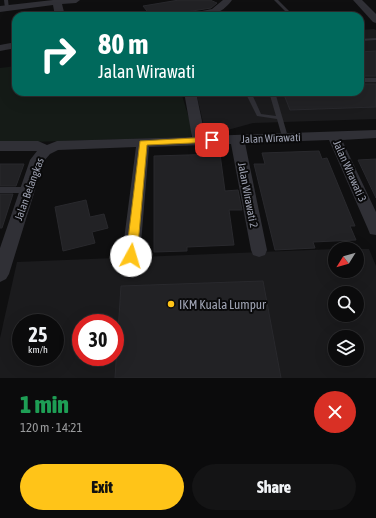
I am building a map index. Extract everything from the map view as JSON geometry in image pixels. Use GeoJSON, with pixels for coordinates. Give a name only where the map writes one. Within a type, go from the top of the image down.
{"type":"FeatureCollection","features":[{"type":"Feature","properties":{"kind":"street"},"geometry":{"type":"LineString","coordinates":[[4,6],[76,0]]}},
{"type":"Feature","properties":{"kind":"street"},"geometry":{"type":"LineString","coordinates":[[212,12],[222,8],[228,0]]}},
{"type":"Feature","properties":{"kind":"street"},"geometry":{"type":"LineString","coordinates":[[357,0],[376,20]]}},
{"type":"Feature","properties":{"kind":"street"},"geometry":{"type":"LineString","coordinates":[[57,2],[59,12]]}},
{"type":"Feature","properties":{"kind":"street"},"geometry":{"type":"LineString","coordinates":[[0,48],[12,46]]}},
{"type":"Feature","properties":{"kind":"street"},"geometry":{"type":"LineString","coordinates":[[192,96],[199,141]]}},
{"type":"Feature","properties":{"kind":"street","name":"Jalan Wirawati"},"geometry":{"type":"LineString","coordinates":[[46,150],[57,146],[376,134]]}},
{"type":"Feature","properties":{"kind":"street","name":"Jalan Wirawati 3"},"geometry":{"type":"LineString","coordinates":[[334,136],[376,229]]}},
{"type":"Feature","properties":{"kind":"street","name":"Jalan Wirawati 2"},"geometry":{"type":"LineString","coordinates":[[237,139],[259,250]]}},
{"type":"Feature","properties":{"kind":"street"},"geometry":{"type":"LineString","coordinates":[[131,256],[143,143]]}},
{"type":"Feature","properties":{"kind":"street","name":"Jalan Belangkas"},"geometry":{"type":"LineString","coordinates":[[0,146],[38,146],[46,150],[37,160],[28,190],[6,239],[0,274]]}},
{"type":"Feature","properties":{"kind":"lane"},"geometry":{"type":"LineString","coordinates":[[276,0],[288,12]]}},
{"type":"Feature","properties":{"kind":"lane"},"geometry":{"type":"LineString","coordinates":[[364,40],[376,39]]}},
{"type":"Feature","properties":{"kind":"lane"},"geometry":{"type":"LineString","coordinates":[[364,80],[376,80]]}},
{"type":"Feature","properties":{"kind":"lane"},"geometry":{"type":"LineString","coordinates":[[250,96],[259,115],[280,118]]}},
{"type":"Feature","properties":{"kind":"lane"},"geometry":{"type":"LineString","coordinates":[[273,96],[285,137]]}},
{"type":"Feature","properties":{"kind":"lane"},"geometry":{"type":"LineString","coordinates":[[0,190],[28,190]]}},
{"type":"Feature","properties":{"kind":"shaded area"},"geometry":{"type":"Polygon","coordinates":[[[364,30],[376,30],[376,119],[253,123],[224,131],[205,131],[197,96],[364,96],[364,30]]]}},
{"type":"Feature","properties":{"kind":"shaded area"},"geometry":{"type":"Polygon","coordinates":[[[12,66],[12,96],[182,96],[192,128],[191,137],[0,143],[0,68],[12,66]]]}},
{"type":"Feature","properties":{"kind":"shaded area","name":"IKM Kuala Lumpur"},"geometry":{"type":"Polygon","coordinates":[[[328,249],[328,278],[364,278],[364,249],[369,249],[376,266],[376,378],[0,378],[0,338],[17,262],[328,249]]]}},
{"type":"Feature","properties":{"kind":"building"},"geometry":{"type":"Polygon","coordinates":[[[179,0],[210,0],[217,3],[211,8],[186,12],[148,12],[143,6],[179,0]]]}},
{"type":"Feature","properties":{"kind":"building"},"geometry":{"type":"Polygon","coordinates":[[[376,51],[376,76],[364,76],[364,52],[376,51]]]}},
{"type":"Feature","properties":{"kind":"building"},"geometry":{"type":"Polygon","coordinates":[[[364,84],[376,84],[376,107],[290,110],[285,96],[364,96],[364,84]]]}},
{"type":"Feature","properties":{"kind":"building"},"geometry":{"type":"Polygon","coordinates":[[[319,151],[322,159],[327,158],[355,226],[350,226],[356,240],[313,242],[315,248],[275,250],[254,164],[265,164],[262,153],[319,151]]]}},
{"type":"Feature","properties":{"kind":"building"},"geometry":{"type":"Polygon","coordinates":[[[220,154],[225,191],[238,190],[242,210],[229,210],[234,245],[187,247],[187,251],[154,252],[154,156],[220,154]]]}},
{"type":"Feature","properties":{"kind":"building"},"geometry":{"type":"Polygon","coordinates":[[[376,159],[376,198],[358,160],[376,159]]]}},
{"type":"Feature","properties":{"kind":"building"},"geometry":{"type":"Polygon","coordinates":[[[0,164],[24,164],[16,186],[0,186],[0,164]]]}},
{"type":"Feature","properties":{"kind":"building"},"geometry":{"type":"Polygon","coordinates":[[[0,194],[13,194],[2,228],[0,228],[0,194]]]}},
{"type":"Feature","properties":{"kind":"building"},"geometry":{"type":"Polygon","coordinates":[[[86,200],[90,217],[104,214],[108,228],[92,232],[95,243],[63,251],[55,207],[86,200]]]}},
{"type":"Feature","properties":{"kind":"building"},"geometry":{"type":"Polygon","coordinates":[[[263,281],[281,378],[115,378],[116,366],[124,366],[124,314],[119,314],[121,286],[263,281]]]}},
{"type":"Feature","properties":{"kind":"place","name":"IKM Kuala Lumpur"},"geometry":{"type":"Point","coordinates":[171,304]}},
{"type":"Feature","properties":{"kind":"route"},"geometry":{"type":"LineString","coordinates":[[131,256],[143,143],[212,140]]}}]}
